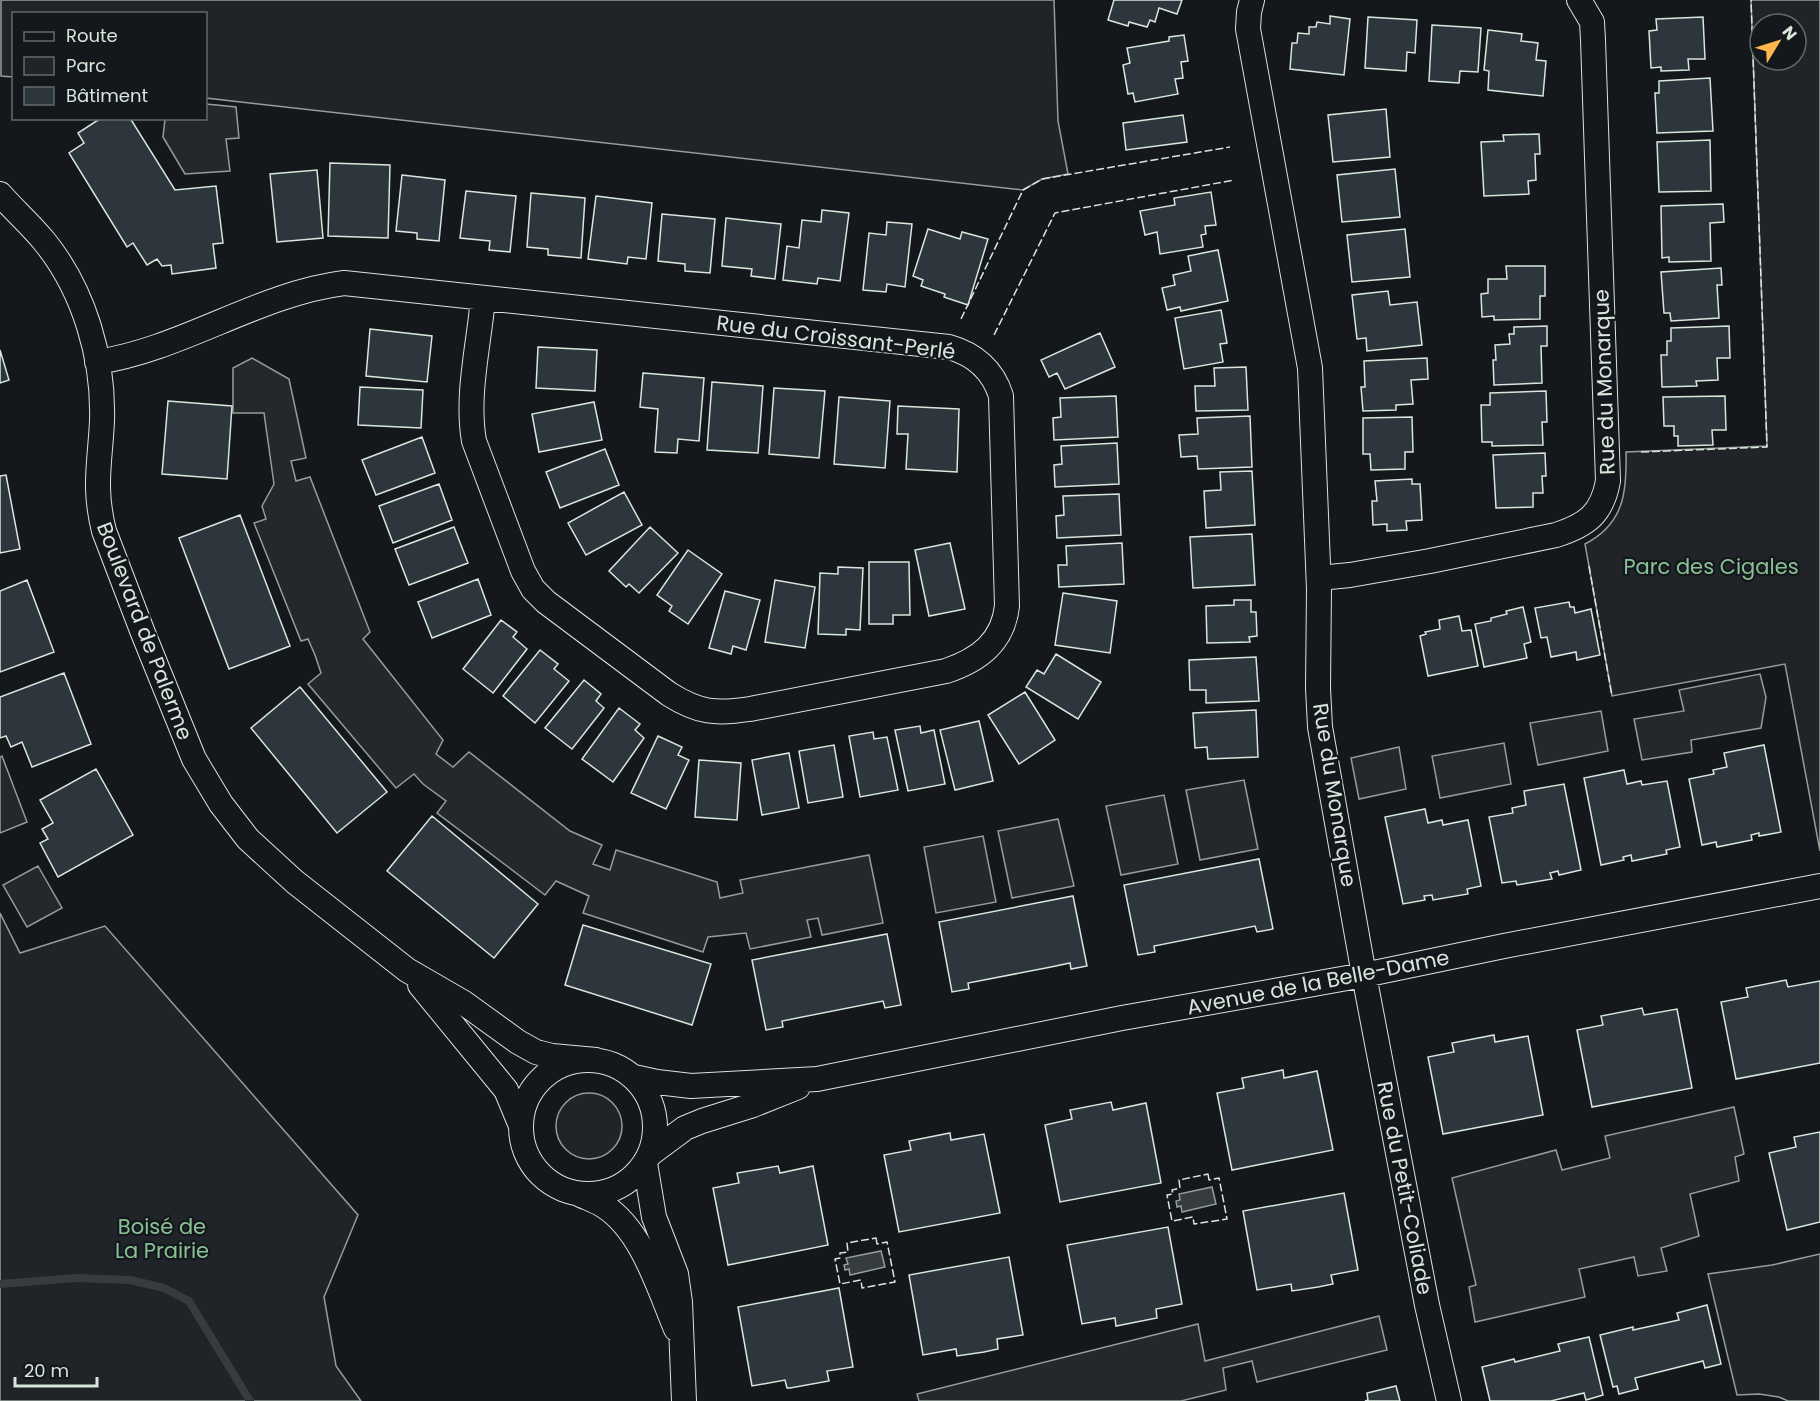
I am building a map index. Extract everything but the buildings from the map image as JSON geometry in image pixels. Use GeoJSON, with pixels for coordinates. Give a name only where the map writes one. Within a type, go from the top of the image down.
{"type":"FeatureCollection","features":[{"type":"Feature","properties":{"kind":"street","name":"Rue du Monarque"},"geometry":{"type":"LineString","coordinates":[[1252,0],[1248,29],[1310,368],[1319,578],[1320,727],[1364,975]]}},
{"type":"Feature","properties":{"kind":"street","name":"Rue du Monarque"},"geometry":{"type":"LineString","coordinates":[[1319,578],[1430,561],[1556,535],[1572,530],[1592,517],[1605,498],[1608,481],[1593,40],[1592,22],[1580,0]]}},
{"type":"Feature","properties":{"kind":"street","name":"Boulevard de Palerme"},"geometry":{"type":"LineString","coordinates":[[0,194],[44,242],[64,271],[84,315],[97,362],[102,394],[97,480],[102,522],[110,549],[180,726],[204,777],[226,811],[248,839],[295,882],[407,970],[465,1003],[526,1047],[552,1056],[596,1060]]}},
{"type":"Feature","properties":{"kind":"street","name":"Rue du Croissant-Perlé"},"geometry":{"type":"LineString","coordinates":[[97,362],[148,351],[268,304],[327,285],[344,283],[949,347],[963,351],[975,358],[997,383],[1002,403],[1007,606],[1005,623],[997,636],[975,659],[946,671],[750,710],[710,712],[697,709],[669,694],[546,602],[533,589],[523,571],[474,441],[471,424],[483,298]]}},
{"type":"Feature","properties":{"kind":"street","name":"Avenue de la Belle-Dame"},"geometry":{"type":"LineString","coordinates":[[634,1077],[691,1086],[817,1079],[1122,1018],[1364,975],[1820,886]]}},
{"type":"Feature","properties":{"kind":"street","name":"Boulevard de Palerme"},"geometry":{"type":"LineString","coordinates":[[407,970],[442,1009],[495,1076],[512,1102],[521,1126]]}},
{"type":"Feature","properties":{"kind":"street","name":"Rue du Petit-Coliade"},"geometry":{"type":"LineString","coordinates":[[1364,975],[1427,1305],[1449,1401]]}},
{"type":"Feature","properties":{"kind":"street"},"geometry":{"type":"LineString","coordinates":[[574,1192],[594,1194],[614,1189],[631,1178],[647,1158],[655,1133],[654,1113],[646,1093],[634,1077],[616,1065],[596,1060],[574,1060],[553,1069],[536,1084],[525,1104],[521,1126],[522,1139],[532,1164],[543,1177],[558,1186],[603,1205],[628,1231],[654,1274],[681,1342]]}},
{"type":"Feature","properties":{"kind":"street","name":"Avenue de la Belle-Dame"},"geometry":{"type":"LineString","coordinates":[[647,1158],[685,1128],[753,1105],[817,1079]]}},
{"type":"Feature","properties":{"kind":"street"},"geometry":{"type":"LineString","coordinates":[[647,1158],[654,1217],[677,1281],[681,1302],[684,1401]]}},
{"type":"Feature","properties":{"kind":"green space"},"geometry":{"type":"Polygon","coordinates":[[[1,0],[1054,0],[1058,121],[1068,174],[1042,179],[1023,190],[207,98],[207,12],[12,12],[12,77],[1,76],[1,0]]]}},
{"type":"Feature","properties":{"kind":"green space","name":"Parc des Cigales"},"geometry":{"type":"Polygon","coordinates":[[[1751,0],[1820,0],[1820,851],[1785,664],[1612,696],[1585,544],[1608,527],[1621,506],[1626,480],[1626,452],[1767,446],[1754,72],[1808,72],[1808,12],[1751,12],[1751,0]]]}},
{"type":"Feature","properties":{"kind":"green space","name":"Boisé de La Prairie"},"geometry":{"type":"Polygon","coordinates":[[[0,913],[20,953],[105,926],[358,1215],[324,1297],[336,1366],[361,1401],[0,1401],[0,913]]]}},
{"type":"Feature","properties":{"kind":"green space"},"geometry":{"type":"Polygon","coordinates":[[[589,1093],[601,1096],[612,1103],[619,1114],[622,1126],[619,1138],[612,1149],[601,1156],[589,1159],[577,1156],[566,1149],[559,1138],[556,1126],[559,1114],[566,1103],[577,1096],[589,1093]]]}},
{"type":"Feature","properties":{"kind":"green space"},"geometry":{"type":"Polygon","coordinates":[[[1820,1254],[1820,1401],[1788,1401],[1759,1394],[1737,1395],[1708,1274],[1772,1265],[1820,1254]]]}},
{"type":"Feature","properties":{"kind":"shaded area"},"geometry":{"type":"Polygon","coordinates":[[[207,104],[236,107],[239,138],[226,139],[230,171],[185,174],[163,137],[165,120],[207,120],[207,104]]]}},
{"type":"Feature","properties":{"kind":"shaded area"},"geometry":{"type":"Polygon","coordinates":[[[252,358],[289,379],[306,458],[291,461],[296,481],[310,477],[370,632],[363,639],[443,740],[436,754],[453,767],[469,752],[570,831],[602,845],[593,864],[610,870],[616,850],[717,882],[720,898],[743,893],[740,880],[869,855],[883,923],[822,935],[818,918],[807,920],[811,937],[750,949],[746,933],[708,937],[703,952],[583,913],[589,896],[556,881],[545,895],[437,813],[446,801],[423,784],[414,774],[396,788],[308,684],[321,673],[315,655],[308,639],[301,641],[254,523],[266,519],[262,506],[274,484],[264,413],[233,413],[233,368],[252,358]]]}},
{"type":"Feature","properties":{"kind":"shaded area"},"geometry":{"type":"Polygon","coordinates":[[[1760,674],[1766,697],[1761,728],[1691,740],[1692,752],[1642,760],[1634,719],[1684,711],[1679,690],[1760,674]]]}},
{"type":"Feature","properties":{"kind":"shaded area"},"geometry":{"type":"Polygon","coordinates":[[[1601,711],[1608,751],[1538,765],[1530,723],[1601,711]]]}},
{"type":"Feature","properties":{"kind":"shaded area"},"geometry":{"type":"Polygon","coordinates":[[[1504,743],[1511,784],[1440,798],[1432,756],[1504,743]]]}},
{"type":"Feature","properties":{"kind":"shaded area"},"geometry":{"type":"Polygon","coordinates":[[[1399,747],[1406,789],[1359,799],[1351,758],[1399,747]]]}},
{"type":"Feature","properties":{"kind":"shaded area"},"geometry":{"type":"Polygon","coordinates":[[[2,756],[27,822],[0,833],[0,757],[2,756]]]}},
{"type":"Feature","properties":{"kind":"shaded area"},"geometry":{"type":"Polygon","coordinates":[[[1244,780],[1258,849],[1200,860],[1186,790],[1244,780]]]}},
{"type":"Feature","properties":{"kind":"shaded area"},"geometry":{"type":"Polygon","coordinates":[[[1164,795],[1178,864],[1121,875],[1106,806],[1164,795]]]}},
{"type":"Feature","properties":{"kind":"shaded area"},"geometry":{"type":"Polygon","coordinates":[[[1058,819],[1074,886],[1012,898],[998,831],[1058,819]]]}},
{"type":"Feature","properties":{"kind":"shaded area"},"geometry":{"type":"Polygon","coordinates":[[[983,836],[996,902],[936,913],[924,847],[983,836]]]}},
{"type":"Feature","properties":{"kind":"shaded area"},"geometry":{"type":"Polygon","coordinates":[[[38,866],[62,908],[27,927],[3,885],[38,866]]]}},
{"type":"Feature","properties":{"kind":"shaded area"},"geometry":{"type":"Polygon","coordinates":[[[1734,1107],[1744,1154],[1735,1157],[1739,1181],[1690,1194],[1699,1236],[1661,1248],[1667,1271],[1638,1276],[1634,1257],[1579,1269],[1585,1297],[1475,1322],[1469,1287],[1476,1285],[1452,1178],[1556,1150],[1562,1170],[1610,1158],[1605,1136],[1734,1107]]]}},
{"type":"Feature","properties":{"kind":"shaded area"},"geometry":{"type":"Polygon","coordinates":[[[1212,1187],[1216,1204],[1182,1212],[1181,1206],[1177,1207],[1176,1201],[1180,1200],[1179,1194],[1212,1187]]]}},
{"type":"Feature","properties":{"kind":"shaded area"},"geometry":{"type":"Polygon","coordinates":[[[881,1251],[885,1267],[850,1275],[849,1269],[845,1270],[844,1265],[848,1264],[846,1258],[881,1251]]]}},
{"type":"Feature","properties":{"kind":"shaded area"},"geometry":{"type":"Polygon","coordinates":[[[1379,1316],[1387,1350],[1257,1382],[1252,1361],[1223,1368],[1226,1390],[1181,1401],[919,1401],[917,1394],[1198,1324],[1205,1361],[1379,1316]]]}},
{"type":"Feature","properties":{"kind":"waterway"},"geometry":{"type":"LineString","coordinates":[[0,1284],[75,1278],[130,1280],[164,1288],[189,1301],[250,1401]]}},
{"type":"Feature","properties":{"kind":"fence"},"geometry":{"type":"LineString","coordinates":[[1641,452],[1767,447],[1751,0]]}},
{"type":"Feature","properties":{"kind":"fence"},"geometry":{"type":"LineString","coordinates":[[961,319],[1023,190],[1042,179],[1230,147]]}},
{"type":"Feature","properties":{"kind":"fence"},"geometry":{"type":"LineString","coordinates":[[994,335],[1055,213],[1234,180]]}},
{"type":"Feature","properties":{"kind":"fence"},"geometry":{"type":"LineString","coordinates":[[1589,566],[1612,696]]}},
{"type":"Feature","properties":{"kind":"fence"},"geometry":{"type":"LineString","coordinates":[[1208,1174],[1209,1180],[1219,1178],[1227,1219],[1194,1224],[1193,1217],[1172,1221],[1167,1195],[1173,1194],[1172,1190],[1180,1188],[1179,1180],[1208,1174]]}},
{"type":"Feature","properties":{"kind":"fence"},"geometry":{"type":"LineString","coordinates":[[876,1238],[877,1244],[887,1242],[895,1282],[862,1288],[861,1280],[840,1284],[835,1259],[840,1258],[840,1253],[848,1252],[847,1243],[876,1238]]}}]}
